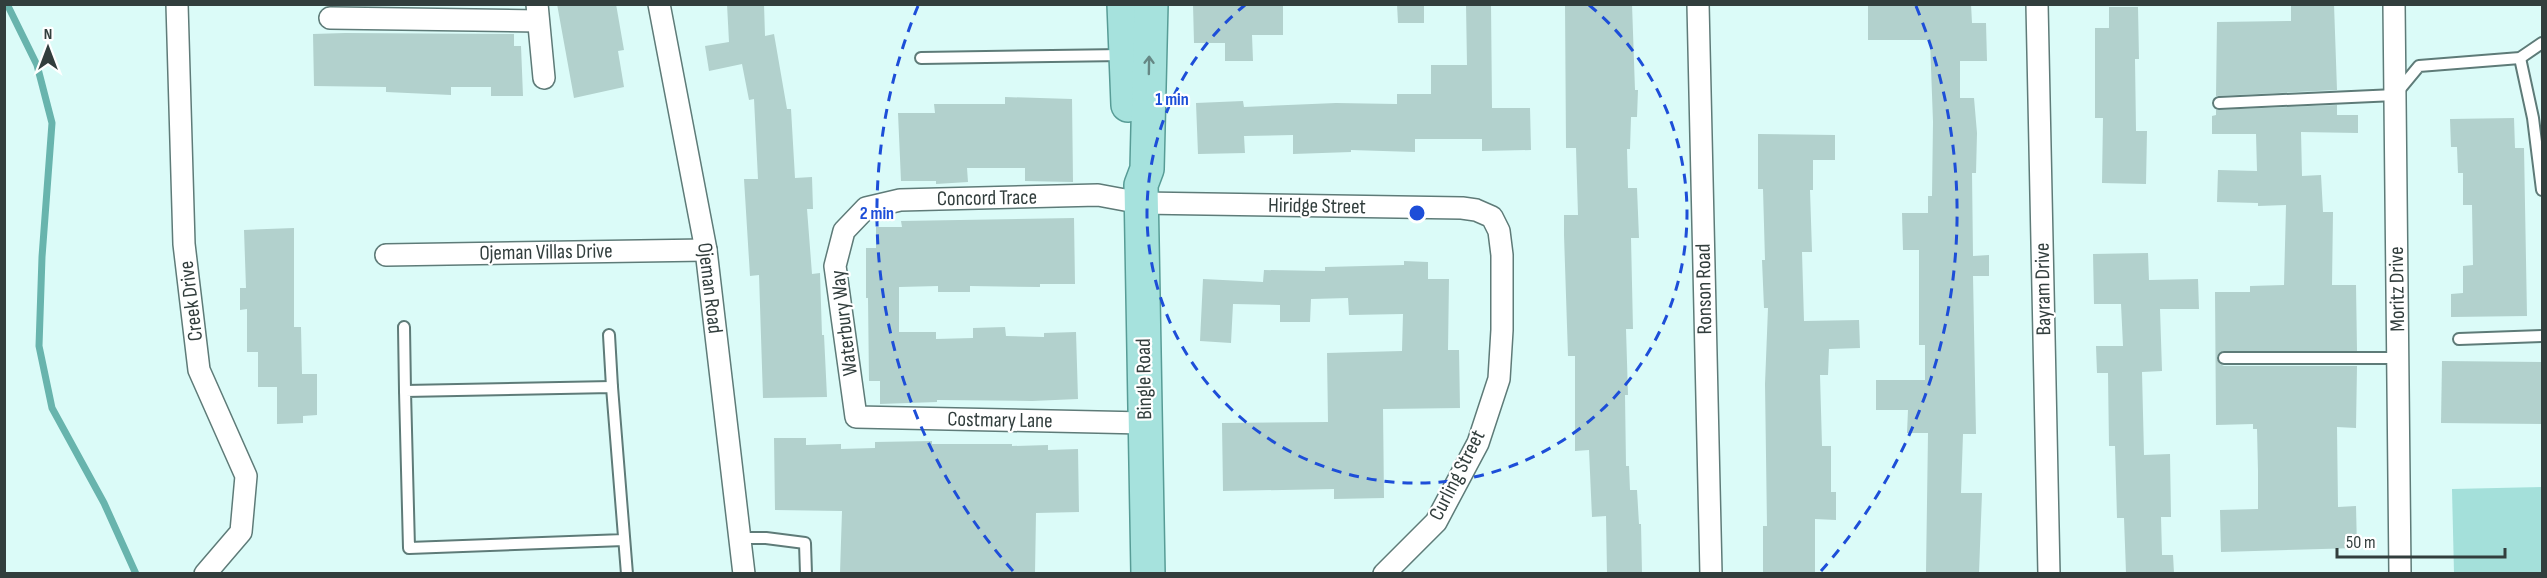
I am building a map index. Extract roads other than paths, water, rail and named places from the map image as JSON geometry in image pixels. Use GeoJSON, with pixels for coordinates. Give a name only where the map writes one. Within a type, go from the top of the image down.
{"type":"FeatureCollection","features":[{"type":"Feature","properties":{"kind":"main road","name":"Bingle Road"},"geometry":{"type":"LineString","coordinates":[[1124,4],[1131,170],[1141,194]]}},
{"type":"Feature","properties":{"kind":"main road","name":"Bingle Road"},"geometry":{"type":"LineString","coordinates":[[1148,573],[1141,194],[1147,169],[1150,4]]}},
{"type":"Feature","properties":{"kind":"street","name":"Creek Drive"},"geometry":{"type":"LineString","coordinates":[[177,4],[184,244],[199,370],[246,476],[241,532],[205,573]]}},
{"type":"Feature","properties":{"kind":"street","name":"Ojeman Road"},"geometry":{"type":"LineString","coordinates":[[659,4],[706,250],[744,573]]}},
{"type":"Feature","properties":{"kind":"street","name":"Ronson Road"},"geometry":{"type":"LineString","coordinates":[[1698,4],[1711,573]]}},
{"type":"Feature","properties":{"kind":"street","name":"Bayram Drive"},"geometry":{"type":"LineString","coordinates":[[2037,4],[2049,573]]}},
{"type":"Feature","properties":{"kind":"street","name":"Moritz Drive"},"geometry":{"type":"LineString","coordinates":[[2394,4],[2400,573]]}},
{"type":"Feature","properties":{"kind":"street"},"geometry":{"type":"LineString","coordinates":[[330,18],[401,11],[538,13],[544,78]]}},
{"type":"Feature","properties":{"kind":"street","name":"Hiridge Street"},"geometry":{"type":"LineString","coordinates":[[1141,194],[1462,208],[1476,210],[1492,217]]}},
{"type":"Feature","properties":{"kind":"street","name":"Concord Trace"},"geometry":{"type":"LineString","coordinates":[[844,231],[866,208],[900,200],[1141,194]]}},
{"type":"Feature","properties":{"kind":"street","name":"Curling Street"},"geometry":{"type":"LineString","coordinates":[[1384,573],[1436,522],[1478,443],[1499,379],[1502,330],[1502,255],[1499,231],[1492,217]]}},
{"type":"Feature","properties":{"kind":"street","name":"Waterbury Way"},"geometry":{"type":"LineString","coordinates":[[844,231],[835,266],[856,417]]}},
{"type":"Feature","properties":{"kind":"street","name":"Ojeman Villas Drive"},"geometry":{"type":"LineString","coordinates":[[386,255],[706,250]]}},
{"type":"Feature","properties":{"kind":"street","name":"Costmary Lane"},"geometry":{"type":"LineString","coordinates":[[856,417],[1144,423]]}},
{"type":"Feature","properties":{"kind":"lane"},"geometry":{"type":"LineString","coordinates":[[2219,103],[2395,95],[2418,66],[2520,58],[2542,43]]}},
{"type":"Feature","properties":{"kind":"lane"},"geometry":{"type":"LineString","coordinates":[[921,58],[1126,55]]}},
{"type":"Feature","properties":{"kind":"lane"},"geometry":{"type":"LineString","coordinates":[[2520,58],[2533,118],[2542,190]]}},
{"type":"Feature","properties":{"kind":"lane"},"geometry":{"type":"LineString","coordinates":[[404,327],[409,548],[624,540]]}},
{"type":"Feature","properties":{"kind":"lane"},"geometry":{"type":"LineString","coordinates":[[609,335],[627,573]]}},
{"type":"Feature","properties":{"kind":"lane"},"geometry":{"type":"LineString","coordinates":[[2459,339],[2542,336]]}},
{"type":"Feature","properties":{"kind":"lane"},"geometry":{"type":"LineString","coordinates":[[2224,358],[2398,358]]}},
{"type":"Feature","properties":{"kind":"lane"},"geometry":{"type":"LineString","coordinates":[[405,391],[612,387]]}},
{"type":"Feature","properties":{"kind":"lane"},"geometry":{"type":"LineString","coordinates":[[740,538],[766,538],[805,543],[806,573]]}},
{"type":"Feature","properties":{"kind":"waterway"},"geometry":{"type":"LineString","coordinates":[[7,4],[37,65],[52,123],[42,257],[39,346],[52,408],[104,503],[136,574]]}}]}
